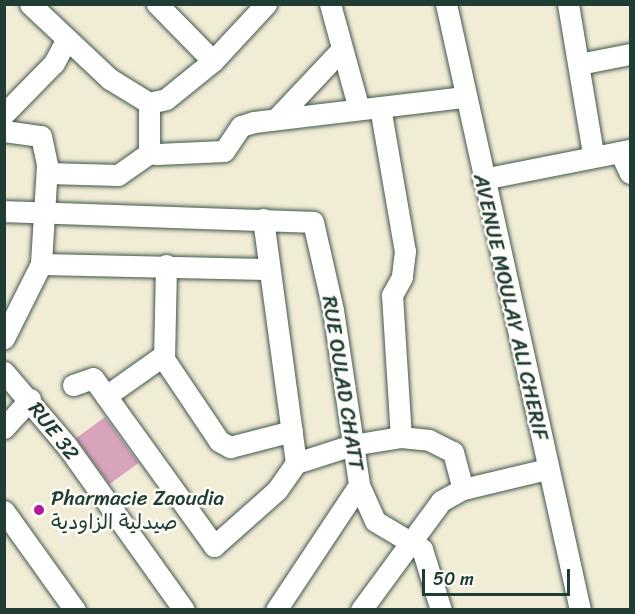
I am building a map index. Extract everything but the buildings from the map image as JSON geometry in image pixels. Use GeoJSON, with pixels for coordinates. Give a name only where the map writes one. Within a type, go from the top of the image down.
{"type":"FeatureCollection","features":[{"type":"Feature","properties":{"kind":"street"},"geometry":{"type":"LineString","coordinates":[[30,4],[110,79],[149,103],[166,99],[213,61],[266,4]]}},
{"type":"Feature","properties":{"kind":"street"},"geometry":{"type":"LineString","coordinates":[[157,4],[213,61]]}},
{"type":"Feature","properties":{"kind":"street"},"geometry":{"type":"LineString","coordinates":[[330,4],[359,109]]}},
{"type":"Feature","properties":{"kind":"street","name":"AVENUE MOULAY ALI CHERIF"},"geometry":{"type":"LineString","coordinates":[[446,4],[547,469],[580,609]]}},
{"type":"Feature","properties":{"kind":"street"},"geometry":{"type":"LineString","coordinates":[[568,4],[593,154]]}},
{"type":"Feature","properties":{"kind":"street"},"geometry":{"type":"LineString","coordinates":[[4,114],[54,63],[66,40]]}},
{"type":"Feature","properties":{"kind":"street"},"geometry":{"type":"LineString","coordinates":[[276,119],[342,49]]}},
{"type":"Feature","properties":{"kind":"street"},"geometry":{"type":"LineString","coordinates":[[579,64],[630,54]]}},
{"type":"Feature","properties":{"kind":"street"},"geometry":{"type":"LineString","coordinates":[[47,174],[118,175],[149,153],[224,151],[241,126],[276,119],[465,97]]}},
{"type":"Feature","properties":{"kind":"street"},"geometry":{"type":"LineString","coordinates":[[149,103],[149,153]]}},
{"type":"Feature","properties":{"kind":"street"},"geometry":{"type":"LineString","coordinates":[[380,107],[405,251],[392,312],[401,437]]}},
{"type":"Feature","properties":{"kind":"street"},"geometry":{"type":"LineString","coordinates":[[4,131],[41,136],[47,174],[41,264],[4,338]]}},
{"type":"Feature","properties":{"kind":"street"},"geometry":{"type":"LineString","coordinates":[[483,179],[593,154],[625,151],[630,173]]}},
{"type":"Feature","properties":{"kind":"street"},"geometry":{"type":"LineString","coordinates":[[4,211],[263,219],[266,269],[296,463]]}},
{"type":"Feature","properties":{"kind":"street","name":"RUE OULAD CHATT"},"geometry":{"type":"LineString","coordinates":[[263,219],[296,219],[313,222],[318,230],[359,485],[375,522],[409,539]]}},
{"type":"Feature","properties":{"kind":"street"},"geometry":{"type":"LineString","coordinates":[[41,264],[266,269]]}},
{"type":"Feature","properties":{"kind":"street"},"geometry":{"type":"LineString","coordinates":[[166,265],[164,355],[170,372],[224,447],[292,431]]}},
{"type":"Feature","properties":{"kind":"street"},"geometry":{"type":"LineString","coordinates":[[106,396],[164,355]]}},
{"type":"Feature","properties":{"kind":"street","name":"RUE 32"},"geometry":{"type":"LineString","coordinates":[[4,372],[30,399],[184,609]]}},
{"type":"Feature","properties":{"kind":"street"},"geometry":{"type":"LineString","coordinates":[[73,385],[93,378],[214,546],[276,490],[296,463],[352,445],[401,437],[429,440],[453,452],[463,489]]}},
{"type":"Feature","properties":{"kind":"street"},"geometry":{"type":"LineString","coordinates":[[4,428],[30,399]]}},
{"type":"Feature","properties":{"kind":"street"},"geometry":{"type":"LineString","coordinates":[[361,609],[409,539],[441,501],[463,489],[547,469]]}},
{"type":"Feature","properties":{"kind":"street"},"geometry":{"type":"LineString","coordinates":[[276,609],[359,485]]}},
{"type":"Feature","properties":{"kind":"street"},"geometry":{"type":"LineString","coordinates":[[4,511],[75,609]]}},
{"type":"Feature","properties":{"kind":"street"},"geometry":{"type":"LineString","coordinates":[[409,539],[422,549],[441,609]]}},
{"type":"Feature","properties":{"kind":"place","name":"Pharmacie Zaoudia صيدلية الزاودية"},"geometry":{"type":"Point","coordinates":[39,510]}}]}
